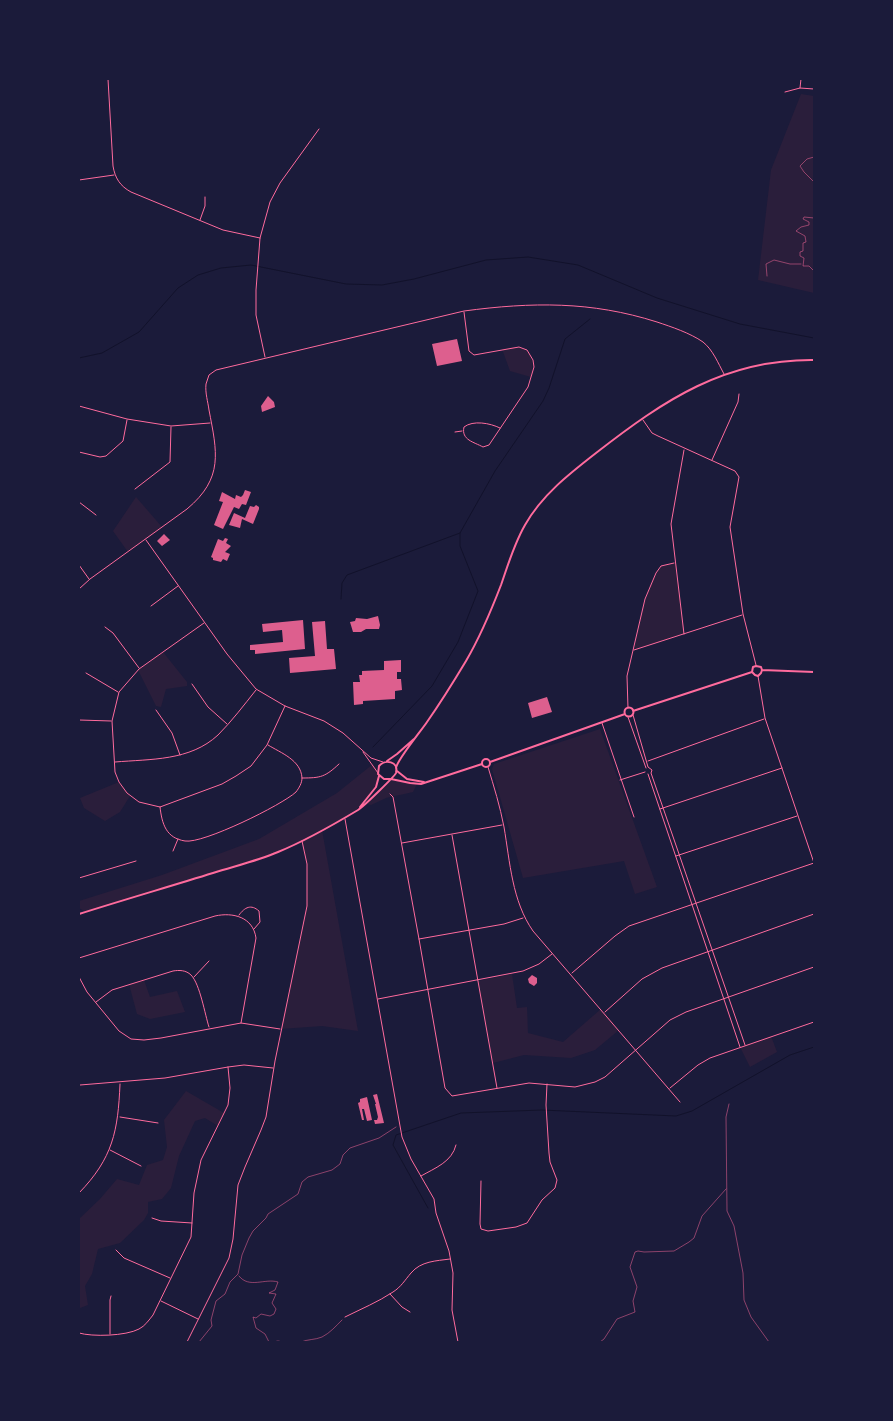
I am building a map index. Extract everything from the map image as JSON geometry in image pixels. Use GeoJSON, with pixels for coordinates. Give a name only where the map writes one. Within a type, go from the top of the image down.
{"type":"FeatureCollection","features":[{"type":"Feature","properties":{"kind":"main road"},"geometry":{"type":"LineString","coordinates":[[79,914],[270,855],[302,841],[363,807],[395,775],[398,760],[419,733],[457,676],[479,638],[516,544],[532,513],[560,482],[642,419],[690,389],[724,374],[754,365],[814,360]]}},
{"type":"Feature","properties":{"kind":"main road"},"geometry":{"type":"LineString","coordinates":[[378,774],[384,779],[414,784],[429,781],[482,764],[485,759],[490,762],[602,723],[625,714],[628,708],[634,711],[752,672],[752,669],[756,666],[762,670],[814,672]]}},
{"type":"Feature","properties":{"kind":"main road"},"geometry":{"type":"LineString","coordinates":[[752,672],[758,676],[762,670]]}},
{"type":"Feature","properties":{"kind":"main road"},"geometry":{"type":"LineString","coordinates":[[625,714],[628,717],[633,715],[634,711]]}},
{"type":"Feature","properties":{"kind":"main road"},"geometry":{"type":"LineString","coordinates":[[354,812],[373,791],[378,780],[379,766],[397,754],[419,733]]}},
{"type":"Feature","properties":{"kind":"main road"},"geometry":{"type":"LineString","coordinates":[[384,762],[392,763],[402,776],[407,779],[429,781]]}},
{"type":"Feature","properties":{"kind":"main road"},"geometry":{"type":"LineString","coordinates":[[482,764],[488,767],[490,762]]}},
{"type":"Feature","properties":{"kind":"street"},"geometry":{"type":"LineString","coordinates":[[108,79],[112,157],[115,174],[122,186],[130,192],[232,233],[260,238]]}},
{"type":"Feature","properties":{"kind":"street"},"geometry":{"type":"LineString","coordinates":[[800,88],[801,79]]}},
{"type":"Feature","properties":{"kind":"street"},"geometry":{"type":"LineString","coordinates":[[785,92],[800,88],[814,89]]}},
{"type":"Feature","properties":{"kind":"street"},"geometry":{"type":"LineString","coordinates":[[265,357],[256,315],[260,238],[270,202],[280,183],[319,129]]}},
{"type":"Feature","properties":{"kind":"street"},"geometry":{"type":"LineString","coordinates":[[79,180],[115,174]]}},
{"type":"Feature","properties":{"kind":"street"},"geometry":{"type":"LineString","coordinates":[[199,220],[205,206],[205,197]]}},
{"type":"Feature","properties":{"kind":"street"},"geometry":{"type":"LineString","coordinates":[[79,589],[201,498],[213,476],[216,458],[206,388],[209,376],[223,367],[464,311],[505,305],[553,304],[628,314],[676,329],[703,342],[713,353],[724,374]]}},
{"type":"Feature","properties":{"kind":"street"},"geometry":{"type":"LineString","coordinates":[[464,311],[471,353],[513,346],[527,350],[533,360],[534,367],[528,387],[489,445],[483,447],[465,438],[463,431],[464,427],[468,424],[492,424],[500,428]]}},
{"type":"Feature","properties":{"kind":"street"},"geometry":{"type":"LineString","coordinates":[[712,461],[738,402],[739,394]]}},
{"type":"Feature","properties":{"kind":"street"},"geometry":{"type":"LineString","coordinates":[[79,406],[127,419],[171,426],[212,423]]}},
{"type":"Feature","properties":{"kind":"street"},"geometry":{"type":"LineString","coordinates":[[79,452],[100,457],[106,456],[123,441],[127,419]]}},
{"type":"Feature","properties":{"kind":"street"},"geometry":{"type":"LineString","coordinates":[[642,419],[652,433],[735,471],[739,477],[730,527],[743,614],[756,666]]}},
{"type":"Feature","properties":{"kind":"street"},"geometry":{"type":"LineString","coordinates":[[135,489],[170,462],[171,426]]}},
{"type":"Feature","properties":{"kind":"street"},"geometry":{"type":"LineString","coordinates":[[455,432],[463,431]]}},
{"type":"Feature","properties":{"kind":"street"},"geometry":{"type":"LineString","coordinates":[[684,449],[671,524],[684,634]]}},
{"type":"Feature","properties":{"kind":"street"},"geometry":{"type":"LineString","coordinates":[[79,502],[96,515]]}},
{"type":"Feature","properties":{"kind":"street"},"geometry":{"type":"LineString","coordinates":[[146,540],[237,668],[256,689],[285,706],[324,721],[343,733],[371,762],[378,774]]}},
{"type":"Feature","properties":{"kind":"street"},"geometry":{"type":"LineString","coordinates":[[628,708],[627,676],[646,599],[661,566],[675,563]]}},
{"type":"Feature","properties":{"kind":"street"},"geometry":{"type":"LineString","coordinates":[[79,565],[90,579]]}},
{"type":"Feature","properties":{"kind":"street"},"geometry":{"type":"LineString","coordinates":[[151,606],[179,586]]}},
{"type":"Feature","properties":{"kind":"street"},"geometry":{"type":"LineString","coordinates":[[634,650],[743,614]]}},
{"type":"Feature","properties":{"kind":"street"},"geometry":{"type":"LineString","coordinates":[[204,623],[139,669],[119,692],[112,721],[115,762],[118,779],[127,793],[139,802],[160,806],[222,784],[251,766],[267,745],[285,706]]}},
{"type":"Feature","properties":{"kind":"street"},"geometry":{"type":"LineString","coordinates":[[105,627],[112,633],[139,669]]}},
{"type":"Feature","properties":{"kind":"street"},"geometry":{"type":"LineString","coordinates":[[86,673],[119,692]]}},
{"type":"Feature","properties":{"kind":"street"},"geometry":{"type":"LineString","coordinates":[[571,974],[629,926],[814,863],[765,718],[758,676]]}},
{"type":"Feature","properties":{"kind":"street"},"geometry":{"type":"LineString","coordinates":[[192,684],[208,706],[228,724]]}},
{"type":"Feature","properties":{"kind":"street"},"geometry":{"type":"LineString","coordinates":[[115,762],[168,758],[191,752],[208,742],[228,724],[256,689]]}},
{"type":"Feature","properties":{"kind":"street"},"geometry":{"type":"LineString","coordinates":[[156,710],[172,733],[180,756]]}},
{"type":"Feature","properties":{"kind":"street"},"geometry":{"type":"LineString","coordinates":[[620,780],[645,772],[647,768],[648,761],[633,715]]}},
{"type":"Feature","properties":{"kind":"street"},"geometry":{"type":"LineString","coordinates":[[628,717],[647,768],[651,769],[744,1045]]}},
{"type":"Feature","properties":{"kind":"street"},"geometry":{"type":"LineString","coordinates":[[648,761],[765,718]]}},
{"type":"Feature","properties":{"kind":"street"},"geometry":{"type":"LineString","coordinates":[[79,720],[112,721]]}},
{"type":"Feature","properties":{"kind":"street"},"geometry":{"type":"LineString","coordinates":[[602,723],[634,817]]}},
{"type":"Feature","properties":{"kind":"street"},"geometry":{"type":"LineString","coordinates":[[160,806],[165,829],[178,839],[190,841],[248,820],[291,796],[299,788],[302,778],[300,769],[296,763],[267,745]]}},
{"type":"Feature","properties":{"kind":"street"},"geometry":{"type":"LineString","coordinates":[[359,748],[374,759],[384,762]]}},
{"type":"Feature","properties":{"kind":"street"},"geometry":{"type":"LineString","coordinates":[[302,778],[327,776],[339,764]]}},
{"type":"Feature","properties":{"kind":"street"},"geometry":{"type":"LineString","coordinates":[[488,767],[498,798],[517,898],[523,918],[680,1102]]}},
{"type":"Feature","properties":{"kind":"street"},"geometry":{"type":"LineString","coordinates":[[660,809],[782,768]]}},
{"type":"Feature","properties":{"kind":"street"},"geometry":{"type":"LineString","coordinates":[[645,772],[648,774],[740,1046]]}},
{"type":"Feature","properties":{"kind":"street"},"geometry":{"type":"LineString","coordinates":[[390,794],[393,798],[402,844],[445,1088],[449,1094],[455,1096],[529,1083],[575,1087],[595,1082],[605,1077],[670,1020],[686,1012],[814,967]]}},
{"type":"Feature","properties":{"kind":"street"},"geometry":{"type":"LineString","coordinates":[[676,856],[798,816]]}},
{"type":"Feature","properties":{"kind":"street"},"geometry":{"type":"LineString","coordinates":[[344,818],[402,1137],[409,1154],[434,1199],[436,1213],[451,1259],[453,1279],[452,1310],[458,1342]]}},
{"type":"Feature","properties":{"kind":"street"},"geometry":{"type":"LineString","coordinates":[[402,844],[503,825]]}},
{"type":"Feature","properties":{"kind":"street"},"geometry":{"type":"LineString","coordinates":[[452,835],[498,1088]]}},
{"type":"Feature","properties":{"kind":"street"},"geometry":{"type":"LineString","coordinates":[[173,851],[178,839]]}},
{"type":"Feature","properties":{"kind":"street"},"geometry":{"type":"LineString","coordinates":[[187,1342],[229,1258],[232,1248],[238,1185],[262,1129],[307,906],[307,864],[302,841]]}},
{"type":"Feature","properties":{"kind":"street"},"geometry":{"type":"LineString","coordinates":[[79,878],[136,861]]}},
{"type":"Feature","properties":{"kind":"street"},"geometry":{"type":"LineString","coordinates":[[238,915],[242,910],[250,907],[259,911],[260,922],[253,929]]}},
{"type":"Feature","properties":{"kind":"street"},"geometry":{"type":"LineString","coordinates":[[604,1012],[652,972],[814,914]]}},
{"type":"Feature","properties":{"kind":"street"},"geometry":{"type":"LineString","coordinates":[[79,958],[215,916],[238,915],[249,923],[253,929],[256,944],[241,1023]]}},
{"type":"Feature","properties":{"kind":"street"},"geometry":{"type":"LineString","coordinates":[[419,939],[504,924],[523,918]]}},
{"type":"Feature","properties":{"kind":"street"},"geometry":{"type":"LineString","coordinates":[[378,999],[524,971],[532,968],[552,953]]}},
{"type":"Feature","properties":{"kind":"street"},"geometry":{"type":"LineString","coordinates":[[193,978],[209,961]]}},
{"type":"Feature","properties":{"kind":"street"},"geometry":{"type":"LineString","coordinates":[[95,1002],[112,990],[173,971],[185,972],[193,978],[209,1028]]}},
{"type":"Feature","properties":{"kind":"street"},"geometry":{"type":"LineString","coordinates":[[79,977],[87,992],[118,1031],[131,1039],[156,1039],[241,1023],[281,1029]]}},
{"type":"Feature","properties":{"kind":"street"},"geometry":{"type":"LineString","coordinates":[[670,1089],[698,1065],[710,1058],[740,1046],[814,1022]]}},
{"type":"Feature","properties":{"kind":"street"},"geometry":{"type":"LineString","coordinates":[[80,1085],[166,1078],[228,1067],[274,1068]]}},
{"type":"Feature","properties":{"kind":"street"},"geometry":{"type":"LineString","coordinates":[[79,1333],[90,1335],[126,1334],[138,1330],[148,1321],[160,1300],[188,1246],[193,1223],[194,1193],[201,1160],[230,1099],[228,1067]]}},
{"type":"Feature","properties":{"kind":"street"},"geometry":{"type":"LineString","coordinates":[[79,1076],[79,1095]]}},
{"type":"Feature","properties":{"kind":"street"},"geometry":{"type":"LineString","coordinates":[[79,1193],[96,1174],[110,1149],[119,1117],[120,1083]]}},
{"type":"Feature","properties":{"kind":"street"},"geometry":{"type":"LineString","coordinates":[[481,1181],[480,1224],[482,1229],[488,1231],[523,1225],[529,1221],[542,1200],[554,1191],[557,1183],[550,1159],[546,1114],[547,1084]]}},
{"type":"Feature","properties":{"kind":"street"},"geometry":{"type":"LineString","coordinates":[[119,1117],[158,1123]]}},
{"type":"Feature","properties":{"kind":"street"},"geometry":{"type":"LineString","coordinates":[[421,1176],[448,1159],[456,1145]]}},
{"type":"Feature","properties":{"kind":"street"},"geometry":{"type":"LineString","coordinates":[[110,1149],[141,1166]]}},
{"type":"Feature","properties":{"kind":"street"},"geometry":{"type":"LineString","coordinates":[[152,1218],[161,1221],[193,1223]]}},
{"type":"Feature","properties":{"kind":"street"},"geometry":{"type":"LineString","coordinates":[[116,1250],[124,1258],[170,1278]]}},
{"type":"Feature","properties":{"kind":"street"},"geometry":{"type":"LineString","coordinates":[[345,1317],[401,1287],[412,1271],[420,1266],[433,1261],[451,1259]]}},
{"type":"Feature","properties":{"kind":"street"},"geometry":{"type":"LineString","coordinates":[[390,1294],[402,1307],[410,1312]]}},
{"type":"Feature","properties":{"kind":"street"},"geometry":{"type":"LineString","coordinates":[[110,1334],[111,1296]]}},
{"type":"Feature","properties":{"kind":"street"},"geometry":{"type":"LineString","coordinates":[[160,1300],[199,1319]]}},
{"type":"Feature","properties":{"kind":"path"},"geometry":{"type":"LineString","coordinates":[[814,157],[807,159],[800,166],[814,182]]}},
{"type":"Feature","properties":{"kind":"path"},"geometry":{"type":"LineString","coordinates":[[814,218],[804,216],[803,219],[809,222],[808,225],[801,226],[796,232],[805,236],[806,242],[803,243],[803,251],[800,252],[800,256],[804,258],[803,266],[809,266],[814,271]]}},
{"type":"Feature","properties":{"kind":"path"},"geometry":{"type":"LineString","coordinates":[[767,276],[766,264],[774,260],[790,264],[803,263]]}},
{"type":"Feature","properties":{"kind":"path"},"geometry":{"type":"LineString","coordinates":[[729,1104],[726,1117],[727,1211],[734,1226],[743,1273],[744,1300],[751,1317],[769,1342]]}},
{"type":"Feature","properties":{"kind":"path"},"geometry":{"type":"LineString","coordinates":[[199,1342],[212,1326],[211,1320],[216,1301],[225,1294],[230,1282],[238,1274],[242,1255],[253,1231],[268,1214],[298,1194],[302,1182],[308,1177],[332,1170],[340,1164],[343,1155],[350,1148],[378,1138],[400,1126]]}},
{"type":"Feature","properties":{"kind":"path"},"geometry":{"type":"LineString","coordinates":[[600,1342],[617,1319],[635,1312],[633,1301],[637,1287],[630,1267],[635,1252],[674,1251],[694,1238],[702,1216],[727,1188]]}},
{"type":"Feature","properties":{"kind":"path"},"geometry":{"type":"LineString","coordinates":[[238,1274],[242,1280],[251,1283],[269,1280],[278,1282],[275,1290],[269,1293],[276,1294],[272,1303],[276,1309],[275,1312],[270,1316],[261,1314],[253,1318],[256,1328],[264,1334],[269,1342]]}},
{"type":"Feature","properties":{"kind":"path"},"geometry":{"type":"LineString","coordinates":[[301,1342],[322,1337],[345,1317]]}},
{"type":"Feature","properties":{"kind":"path"},"geometry":{"type":"LineString","coordinates":[[273,1342],[278,1340],[283,1342]]}},
{"type":"Feature","properties":{"kind":"shaded area"},"geometry":{"type":"Polygon","coordinates":[[[801,94],[814,96],[814,293],[758,280],[771,170],[801,94]]]}},
{"type":"Feature","properties":{"kind":"shaded area"},"geometry":{"type":"Polygon","coordinates":[[[513,347],[524,349],[531,356],[533,366],[531,377],[510,371],[502,349],[513,347]]]}},
{"type":"Feature","properties":{"kind":"shaded area"},"geometry":{"type":"Polygon","coordinates":[[[136,497],[162,527],[128,552],[113,531],[136,497]]]}},
{"type":"Feature","properties":{"kind":"shaded area"},"geometry":{"type":"Polygon","coordinates":[[[675,563],[684,634],[634,650],[643,607],[650,586],[661,566],[675,563]]]}},
{"type":"Feature","properties":{"kind":"shaded area"},"geometry":{"type":"Polygon","coordinates":[[[163,652],[187,682],[187,686],[166,689],[161,707],[156,706],[138,670],[163,652]]]}},
{"type":"Feature","properties":{"kind":"shaded area"},"geometry":{"type":"Polygon","coordinates":[[[600,729],[657,887],[635,894],[624,861],[523,878],[492,769],[494,764],[600,729]]]}},
{"type":"Feature","properties":{"kind":"shaded area"},"geometry":{"type":"Polygon","coordinates":[[[373,764],[378,775],[377,785],[371,795],[352,812],[322,830],[358,1031],[322,1026],[281,1029],[307,906],[307,864],[302,841],[270,855],[86,912],[79,908],[79,901],[162,875],[259,839],[337,793],[373,764]]]}},
{"type":"Feature","properties":{"kind":"shaded area"},"geometry":{"type":"Polygon","coordinates":[[[389,780],[417,784],[413,792],[386,798],[371,805],[367,804],[389,780]]]}},
{"type":"Feature","properties":{"kind":"shaded area"},"geometry":{"type":"Polygon","coordinates":[[[119,782],[130,796],[120,812],[105,821],[84,808],[80,798],[119,782]]]}},
{"type":"Feature","properties":{"kind":"shaded area"},"geometry":{"type":"Polygon","coordinates":[[[512,974],[517,1008],[527,1007],[528,1033],[563,1042],[601,1009],[619,1030],[595,1050],[571,1058],[524,1055],[493,1063],[478,981],[512,974]]]}},
{"type":"Feature","properties":{"kind":"shaded area"},"geometry":{"type":"Polygon","coordinates":[[[144,980],[150,997],[177,991],[185,1012],[150,1019],[137,1014],[129,984],[144,980]]]}},
{"type":"Feature","properties":{"kind":"shaded area"},"geometry":{"type":"Polygon","coordinates":[[[771,1036],[777,1052],[750,1067],[740,1047],[771,1036]]]}},
{"type":"Feature","properties":{"kind":"shaded area"},"geometry":{"type":"Polygon","coordinates":[[[186,1091],[224,1113],[218,1126],[205,1118],[195,1121],[179,1156],[171,1188],[162,1199],[148,1202],[148,1213],[144,1220],[120,1243],[98,1249],[92,1274],[85,1286],[88,1305],[80,1308],[79,1219],[117,1179],[139,1185],[147,1165],[163,1160],[167,1147],[164,1120],[186,1091]]]}},
{"type":"Feature","properties":{"kind":"building"},"geometry":{"type":"Polygon","coordinates":[[[457,339],[462,361],[437,366],[432,344],[457,339]]]}},
{"type":"Feature","properties":{"kind":"building"},"geometry":{"type":"Polygon","coordinates":[[[268,396],[274,402],[275,407],[262,412],[261,406],[268,396]]]}},
{"type":"Feature","properties":{"kind":"building"},"geometry":{"type":"Polygon","coordinates":[[[245,490],[251,492],[246,505],[242,504],[239,509],[234,507],[223,529],[214,525],[223,502],[219,501],[222,492],[235,499],[236,495],[241,497],[245,490]]]}},
{"type":"Feature","properties":{"kind":"building"},"geometry":{"type":"Polygon","coordinates":[[[256,505],[259,509],[253,524],[242,519],[240,528],[229,525],[234,513],[245,518],[250,506],[254,507],[256,505]]]}},
{"type":"Feature","properties":{"kind":"building"},"geometry":{"type":"Polygon","coordinates":[[[164,534],[170,540],[162,546],[157,541],[164,534]]]}},
{"type":"Feature","properties":{"kind":"building"},"geometry":{"type":"Polygon","coordinates":[[[225,538],[228,539],[226,543],[231,546],[225,552],[230,554],[227,561],[223,559],[221,562],[213,560],[211,557],[218,539],[223,541],[225,538]]]}},
{"type":"Feature","properties":{"kind":"building"},"geometry":{"type":"Polygon","coordinates":[[[378,616],[379,629],[353,632],[350,622],[355,621],[356,618],[367,619],[378,616]]]}},
{"type":"Feature","properties":{"kind":"building"},"geometry":{"type":"Polygon","coordinates":[[[303,620],[305,649],[255,654],[255,650],[250,650],[250,645],[283,642],[282,630],[263,632],[262,624],[303,620]]]}},
{"type":"Feature","properties":{"kind":"building"},"geometry":{"type":"Polygon","coordinates":[[[325,621],[327,649],[334,649],[336,669],[290,673],[289,658],[315,656],[312,622],[325,621]]]}},
{"type":"Feature","properties":{"kind":"building"},"geometry":{"type":"Polygon","coordinates":[[[401,660],[401,672],[397,672],[397,679],[401,679],[402,690],[395,691],[395,699],[363,701],[363,704],[354,705],[353,682],[360,682],[359,675],[362,675],[362,671],[384,670],[384,661],[401,660]]]}},
{"type":"Feature","properties":{"kind":"building"},"geometry":{"type":"Polygon","coordinates":[[[547,697],[552,712],[532,718],[528,703],[547,697]]]}},
{"type":"Feature","properties":{"kind":"building"},"geometry":{"type":"Polygon","coordinates":[[[532,975],[537,978],[537,983],[534,986],[529,983],[528,979],[532,975]]]}},
{"type":"Feature","properties":{"kind":"building"},"geometry":{"type":"Polygon","coordinates":[[[377,1094],[384,1123],[375,1124],[374,1120],[377,1120],[378,1117],[373,1095],[377,1094]]]}},
{"type":"Feature","properties":{"kind":"building"},"geometry":{"type":"Polygon","coordinates":[[[367,1097],[372,1120],[367,1121],[364,1109],[362,1109],[364,1120],[362,1120],[358,1103],[360,1099],[367,1097]]]}},
{"type":"Feature","properties":{"kind":"waterway"},"geometry":{"type":"LineString","coordinates":[[79,358],[102,353],[139,332],[178,288],[198,275],[221,268],[251,265],[346,284],[382,285],[414,279],[486,260],[528,257],[578,265],[657,298],[740,324],[814,338]]}},
{"type":"Feature","properties":{"kind":"waterway"},"geometry":{"type":"LineString","coordinates":[[373,747],[432,686],[458,642],[478,591],[460,546],[460,533],[495,471],[543,401],[565,339],[590,319]]}},
{"type":"Feature","properties":{"kind":"waterway"},"geometry":{"type":"LineString","coordinates":[[341,599],[342,583],[347,575],[460,533]]}},
{"type":"Feature","properties":{"kind":"waterway"},"geometry":{"type":"LineString","coordinates":[[428,1208],[393,1145],[396,1135],[461,1113],[542,1110],[676,1116],[692,1111],[790,1055],[814,1047]]}}]}
